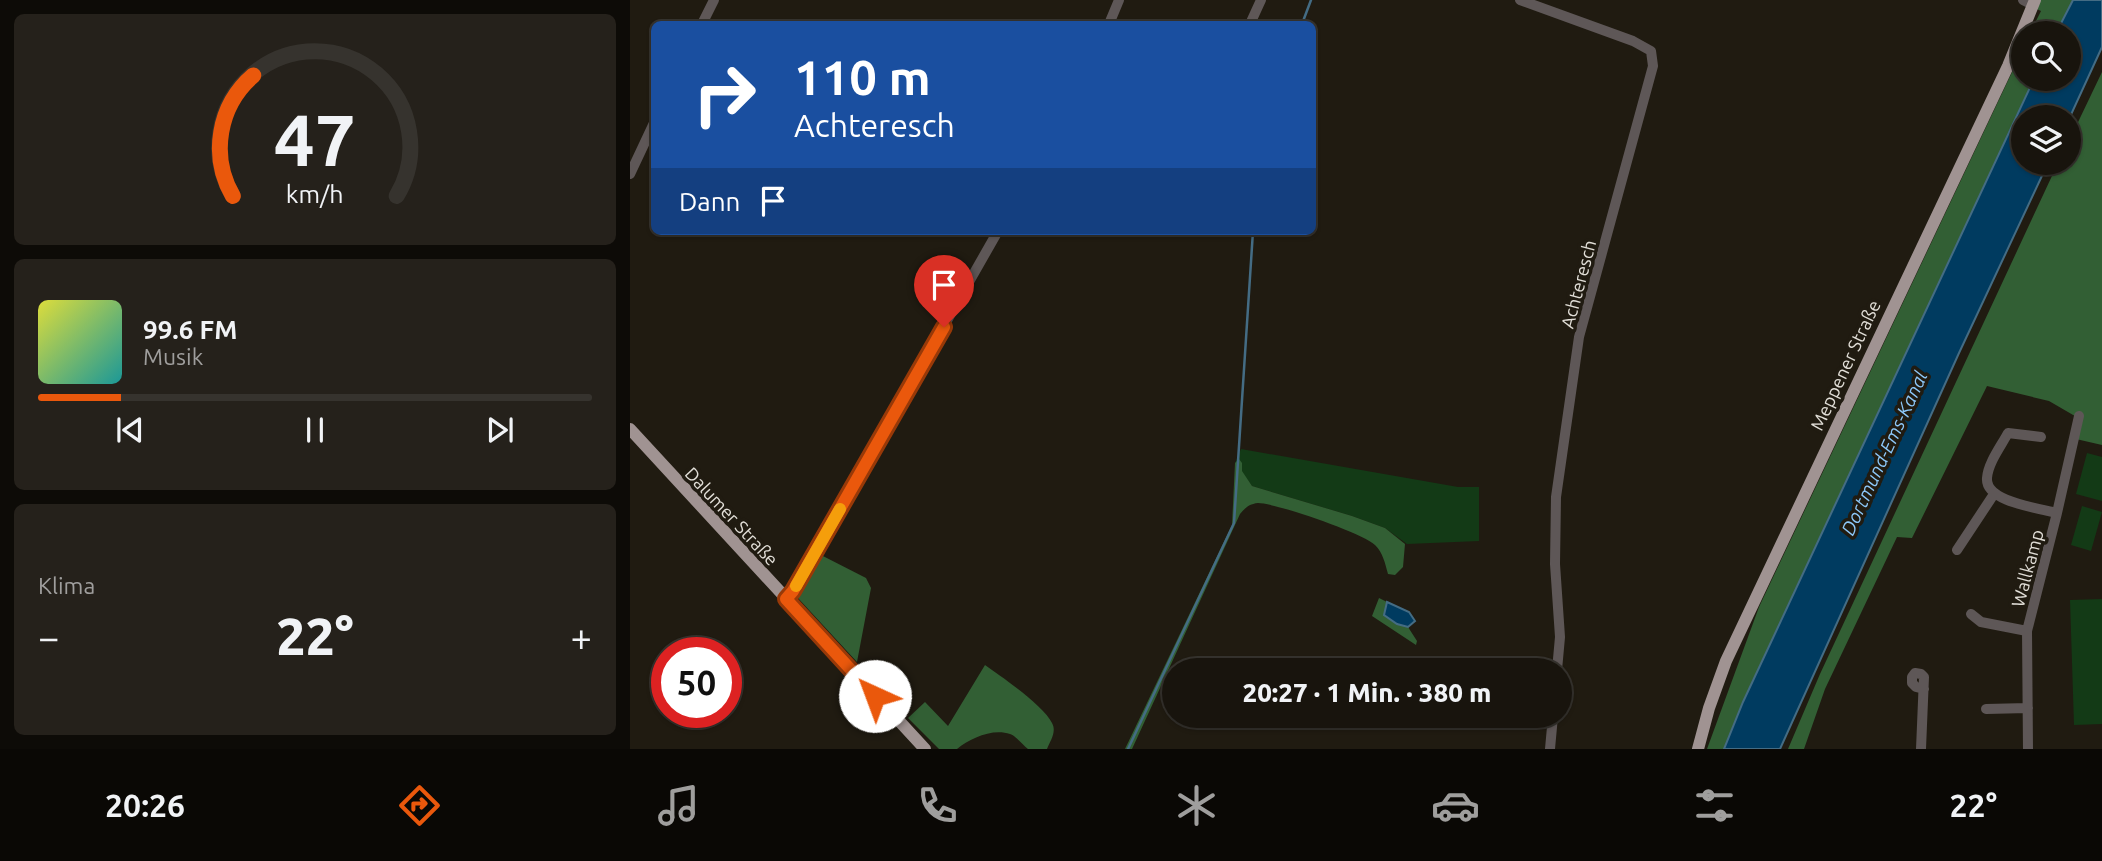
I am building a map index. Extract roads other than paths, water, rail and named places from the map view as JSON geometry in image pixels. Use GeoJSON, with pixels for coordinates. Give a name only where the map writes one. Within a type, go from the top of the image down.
{"type":"FeatureCollection","features":[{"type":"Feature","properties":{"kind":"main road","name":"Meppener Straße"},"geometry":{"type":"LineString","coordinates":[[1698,749],[1709,708],[1731,649],[2008,66],[2031,2]]}},
{"type":"Feature","properties":{"kind":"main road","name":"Dalumer Straße"},"geometry":{"type":"LineString","coordinates":[[630,429],[925,749]]}},
{"type":"Feature","properties":{"kind":"street"},"geometry":{"type":"LineString","coordinates":[[704,21],[714,0]]}},
{"type":"Feature","properties":{"kind":"street"},"geometry":{"type":"LineString","coordinates":[[1110,21],[1119,0]]}},
{"type":"Feature","properties":{"kind":"street"},"geometry":{"type":"LineString","coordinates":[[1251,21],[1261,0]]}},
{"type":"Feature","properties":{"kind":"street","name":"Achteresch"},"geometry":{"type":"LineString","coordinates":[[1520,0],[1633,41],[1651,51],[1653,66],[1579,337],[1556,497],[1555,564],[1560,637],[1558,658]]}},
{"type":"Feature","properties":{"kind":"street"},"geometry":{"type":"LineString","coordinates":[[630,174],[651,129]]}},
{"type":"Feature","properties":{"kind":"street"},"geometry":{"type":"LineString","coordinates":[[786,599],[996,235]]}},
{"type":"Feature","properties":{"kind":"street","name":"Wallkamp"},"geometry":{"type":"LineString","coordinates":[[2028,749],[2027,631],[2079,416]]}},
{"type":"Feature","properties":{"kind":"street"},"geometry":{"type":"LineString","coordinates":[[1956,550],[1994,494],[1987,487],[1987,476],[2008,433],[2041,437]]}},
{"type":"Feature","properties":{"kind":"street","name":"Wallkamp"},"geometry":{"type":"LineString","coordinates":[[1994,494],[2006,500],[2057,513]]}},
{"type":"Feature","properties":{"kind":"street","name":"Wallkamp"},"geometry":{"type":"LineString","coordinates":[[1971,614],[1981,622],[2027,631]]}},
{"type":"Feature","properties":{"kind":"street"},"geometry":{"type":"LineString","coordinates":[[1921,749],[1924,689]]}},
{"type":"Feature","properties":{"kind":"street"},"geometry":{"type":"LineString","coordinates":[[1986,709],[2028,708]]}},
{"type":"Feature","properties":{"kind":"street"},"geometry":{"type":"LineString","coordinates":[[1550,749],[1552,728]]}},
{"type":"Feature","properties":{"kind":"water"},"geometry":{"type":"Polygon","coordinates":[[[2073,0],[2102,0],[2102,47],[2075,105],[2022,105],[2028,91],[2081,91],[2081,21],[2062,21],[2073,0]]]}},
{"type":"Feature","properties":{"kind":"water","name":"Dortmund-Ems-Kanal"},"geometry":{"type":"Polygon","coordinates":[[[2011,128],[2011,175],[2042,175],[1780,749],[1724,749],[1743,702],[2011,128]]]}},
{"type":"Feature","properties":{"kind":"water"},"geometry":{"type":"Polygon","coordinates":[[[1387,602],[1409,612],[1415,621],[1408,627],[1397,624],[1384,615],[1387,602]]]}},
{"type":"Feature","properties":{"kind":"waterway"},"geometry":{"type":"LineString","coordinates":[[1303,21],[1311,0]]}},
{"type":"Feature","properties":{"kind":"waterway"},"geometry":{"type":"LineString","coordinates":[[1128,749],[1234,523],[1253,235]]}}]}
